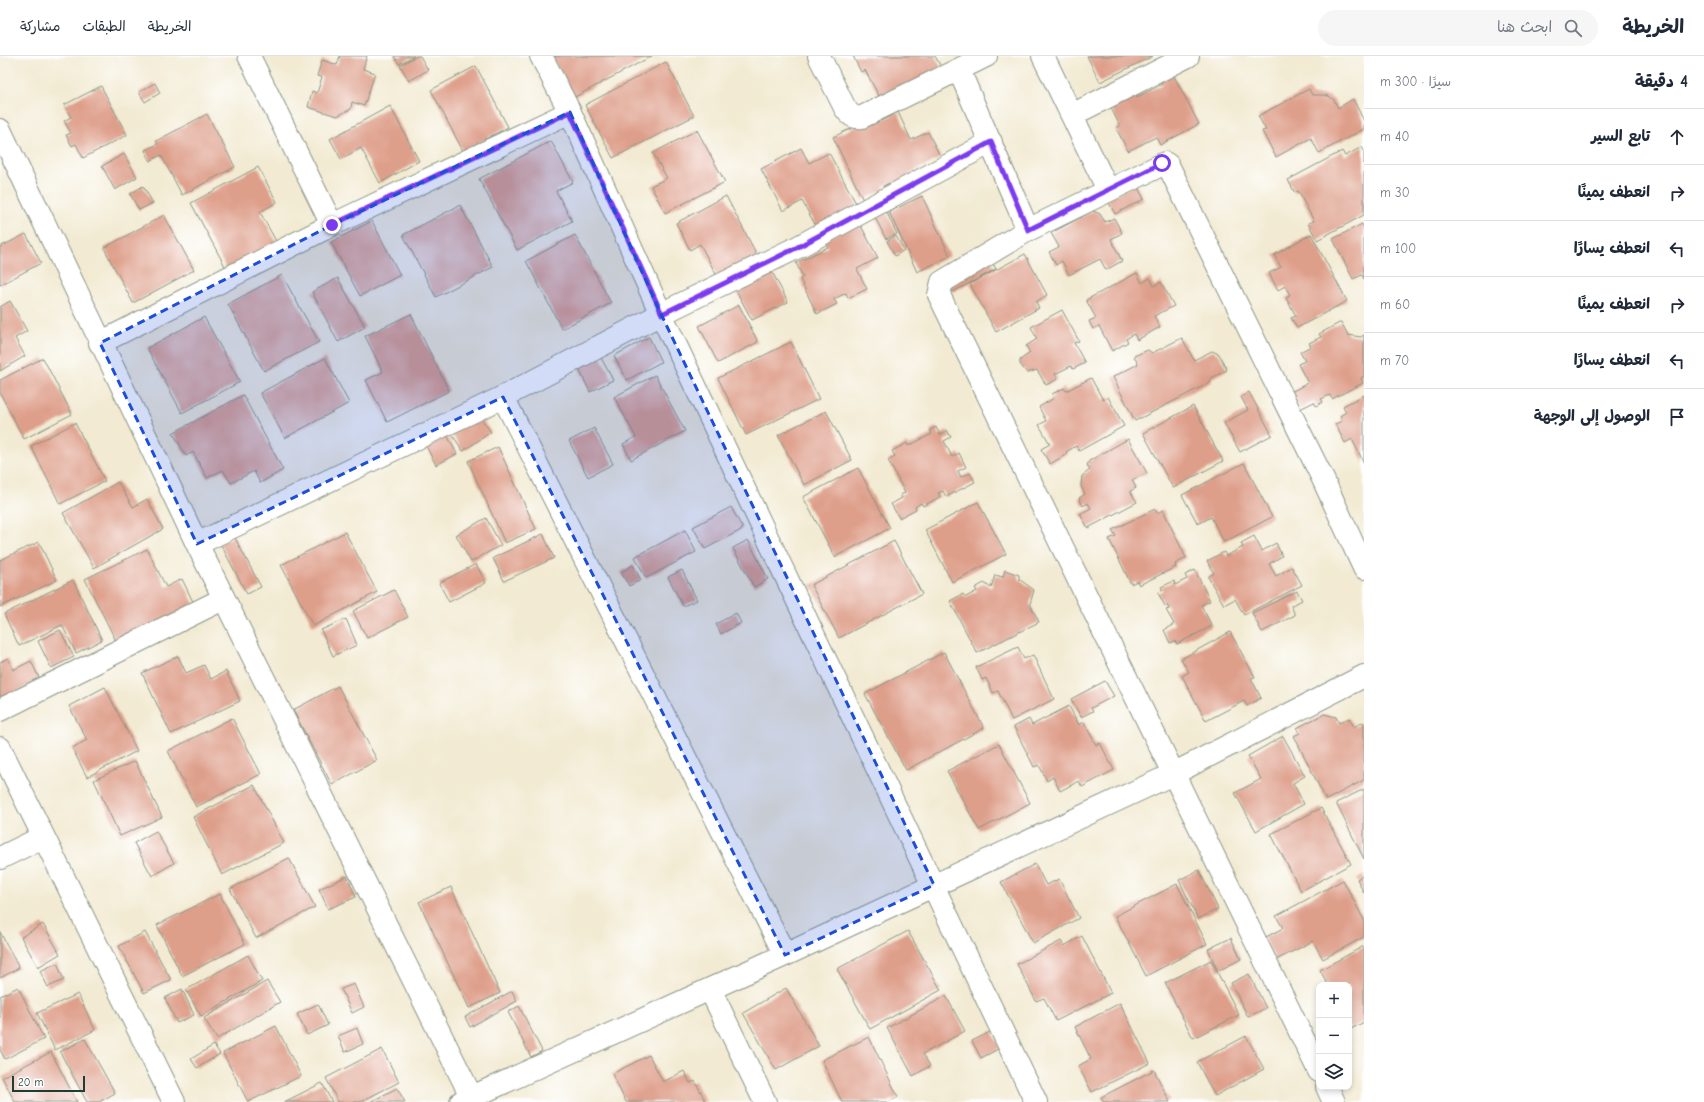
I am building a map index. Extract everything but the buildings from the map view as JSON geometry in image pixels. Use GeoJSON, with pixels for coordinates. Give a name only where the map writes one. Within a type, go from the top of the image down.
{"type":"FeatureCollection","features":[{"type":"Feature","properties":{"kind":"street"},"geometry":{"type":"LineString","coordinates":[[249,56],[332,225]]}},
{"type":"Feature","properties":{"kind":"street"},"geometry":{"type":"LineString","coordinates":[[541,56],[570,112],[662,314],[934,884],[1036,1102]]}},
{"type":"Feature","properties":{"kind":"street"},"geometry":{"type":"LineString","coordinates":[[819,56],[845,108],[850,115],[856,118],[862,117],[986,56]]}},
{"type":"Feature","properties":{"kind":"street"},"geometry":{"type":"LineString","coordinates":[[1043,56],[1108,190]]}},
{"type":"Feature","properties":{"kind":"street"},"geometry":{"type":"LineString","coordinates":[[1072,115],[1188,56]]}},
{"type":"Feature","properties":{"kind":"street"},"geometry":{"type":"LineString","coordinates":[[959,70],[1028,230]]}},
{"type":"Feature","properties":{"kind":"street"},"geometry":{"type":"LineString","coordinates":[[100,343],[332,225],[570,112]]}},
{"type":"Feature","properties":{"kind":"street"},"geometry":{"type":"LineString","coordinates":[[0,130],[196,544],[469,1100],[785,955],[934,884],[1173,774],[1364,676]]}},
{"type":"Feature","properties":{"kind":"street"},"geometry":{"type":"LineString","coordinates":[[196,544],[503,397],[662,314],[796,248],[991,142]]}},
{"type":"Feature","properties":{"kind":"street"},"geometry":{"type":"LineString","coordinates":[[1316,1065],[939,295],[940,285],[945,278],[1028,230],[1162,163],[1168,165],[1322,477],[1364,568]]}},
{"type":"Feature","properties":{"kind":"street"},"geometry":{"type":"LineString","coordinates":[[503,397],[785,955]]}},
{"type":"Feature","properties":{"kind":"street"},"geometry":{"type":"LineString","coordinates":[[0,710],[223,599]]}},
{"type":"Feature","properties":{"kind":"street"},"geometry":{"type":"LineString","coordinates":[[0,748],[174,1102]]}},
{"type":"Feature","properties":{"kind":"street"},"geometry":{"type":"LineString","coordinates":[[0,858],[44,836]]}},
{"type":"Feature","properties":{"kind":"street"},"geometry":{"type":"LineString","coordinates":[[710,989],[765,1102]]}},
{"type":"Feature","properties":{"kind":"street"},"geometry":{"type":"LineString","coordinates":[[1328,1090],[1334,1102]]}},
{"type":"Feature","properties":{"kind":"highlighted area"},"geometry":{"type":"Polygon","coordinates":[[[570,112],[661,314],[934,885],[785,955],[503,397],[197,544],[100,343],[332,225],[570,112]]]}},
{"type":"Feature","properties":{"kind":"route"},"geometry":{"type":"LineString","coordinates":[[332,225],[570,112],[662,314],[796,248],[991,142],[1028,230],[1162,163]]}}]}
